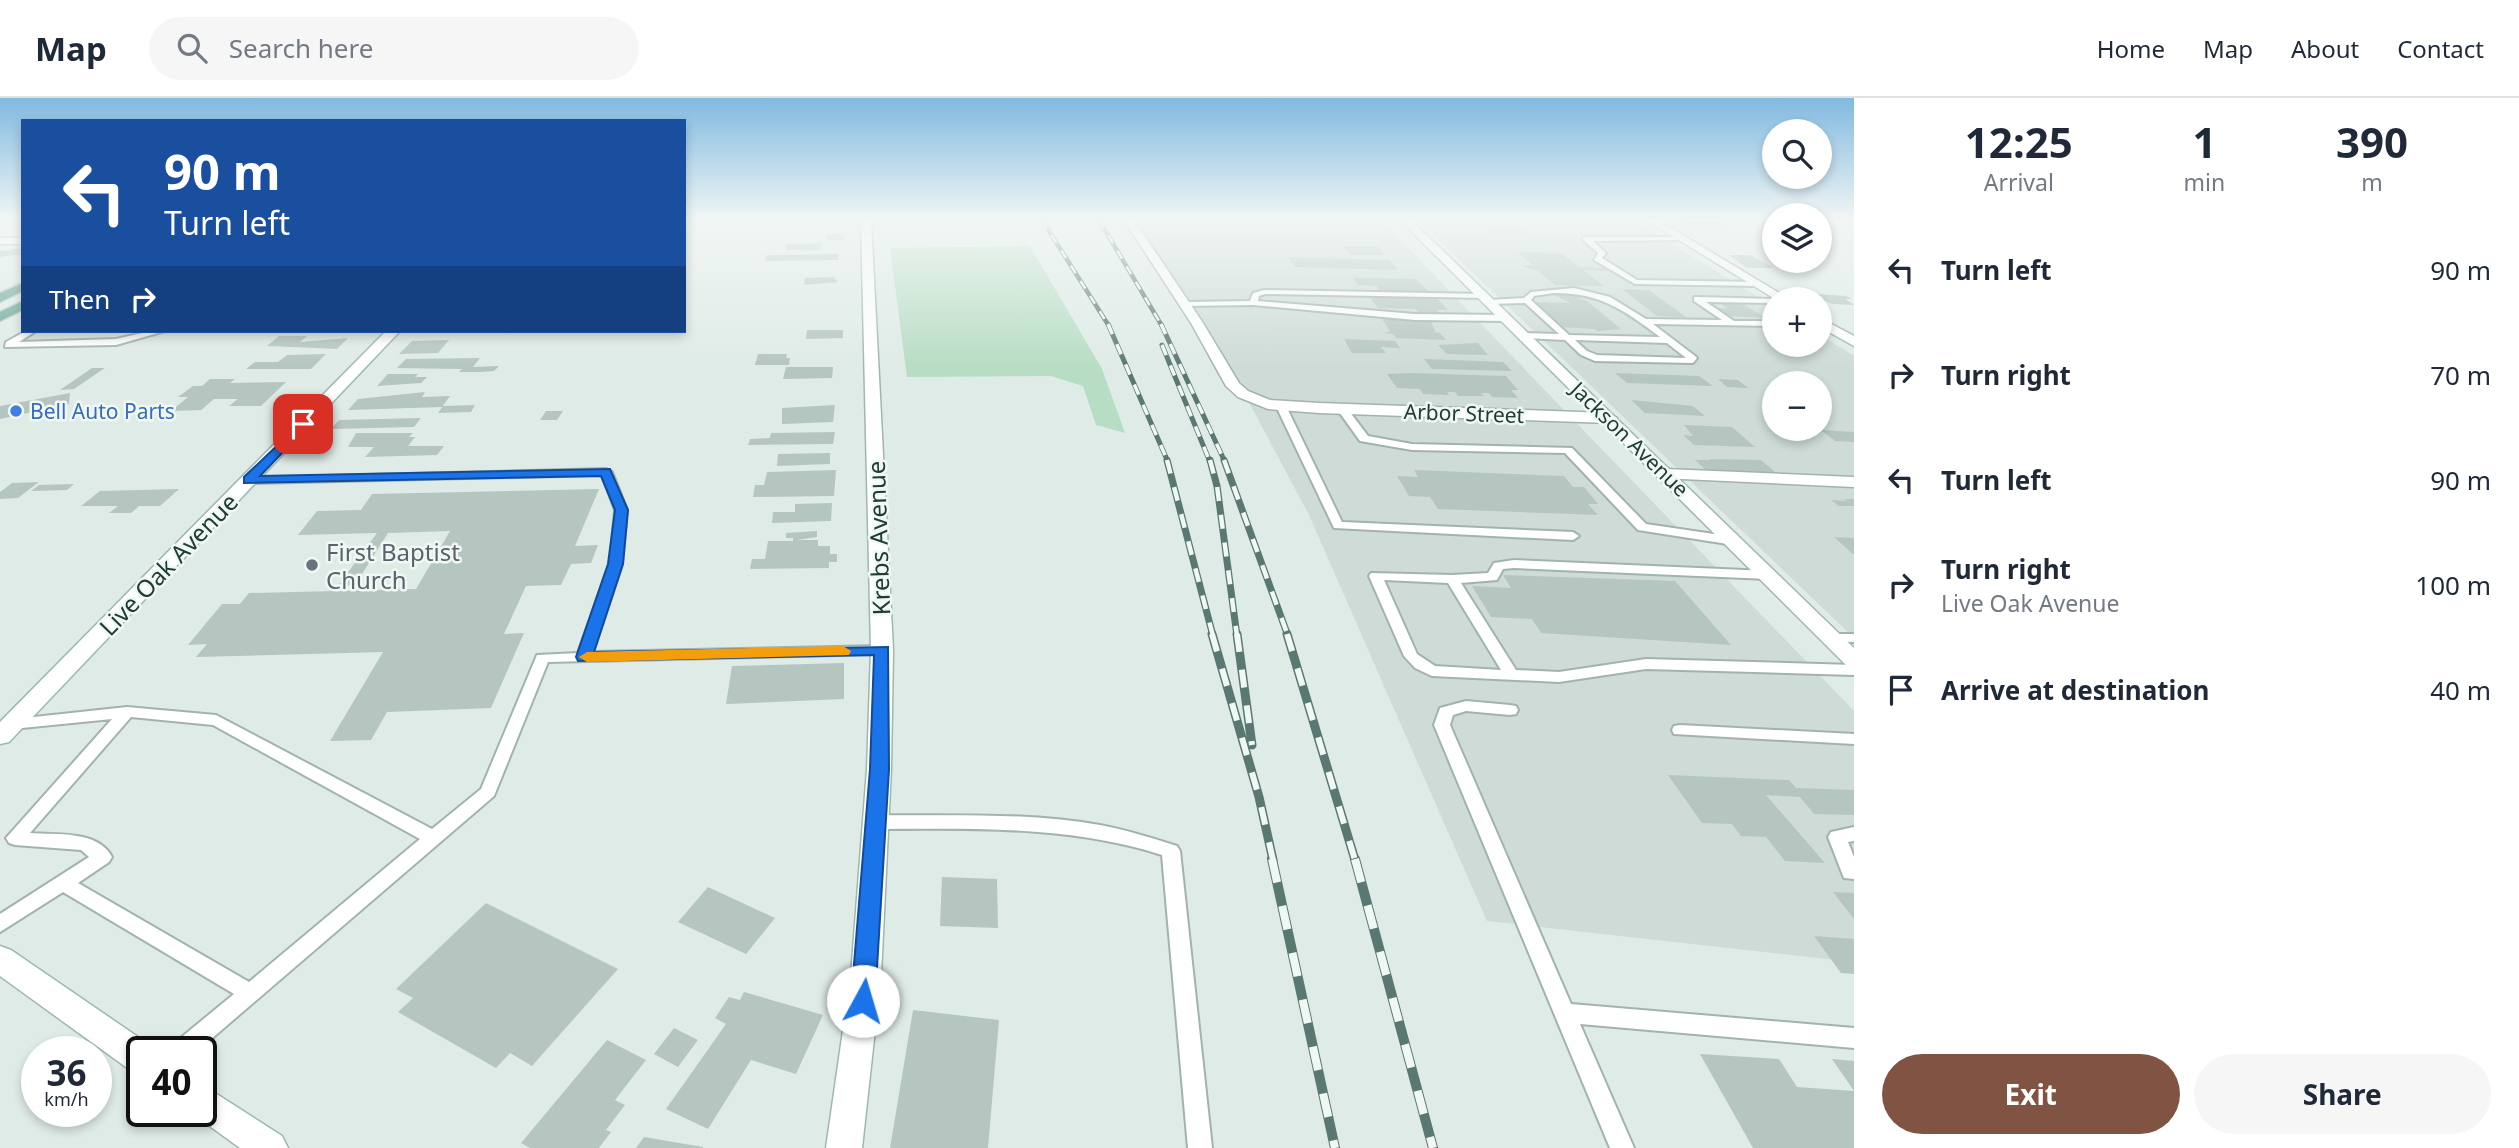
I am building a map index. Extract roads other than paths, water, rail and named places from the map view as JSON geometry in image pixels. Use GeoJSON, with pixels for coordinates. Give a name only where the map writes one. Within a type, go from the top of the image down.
{"type":"FeatureCollection","features":[{"type":"Feature","properties":{"kind":"main road"},"geometry":{"type":"LineString","coordinates":[[0,298],[21,287]]}},
{"type":"Feature","properties":{"kind":"main road"},"geometry":{"type":"LineString","coordinates":[[0,317],[21,306]]}},
{"type":"Feature","properties":{"kind":"street","name":"Krebs Avenue"},"geometry":{"type":"LineString","coordinates":[[844,1148],[866,975],[876,822],[882,650],[868,269]]}},
{"type":"Feature","properties":{"kind":"street","name":"Arbor Street"},"geometry":{"type":"LineString","coordinates":[[1161,269],[1233,386],[1255,400],[1281,406],[1319,408],[1609,418]]}},
{"type":"Feature","properties":{"kind":"street","name":"Jackson Avenue"},"geometry":{"type":"LineString","coordinates":[[1455,269],[1854,660]]}},
{"type":"Feature","properties":{"kind":"street"},"geometry":{"type":"LineString","coordinates":[[1733,269],[1763,287]]}},
{"type":"Feature","properties":{"kind":"street"},"geometry":{"type":"LineString","coordinates":[[1832,330],[1854,342]]}},
{"type":"Feature","properties":{"kind":"street","name":"Live Oak Avenue"},"geometry":{"type":"LineString","coordinates":[[6,730],[391,333]]}},
{"type":"Feature","properties":{"kind":"street"},"geometry":{"type":"LineString","coordinates":[[1667,474],[1854,482]]}},
{"type":"Feature","properties":{"kind":"street"},"geometry":{"type":"LineString","coordinates":[[0,958],[126,1048]]}},
{"type":"Feature","properties":{"kind":"street"},"geometry":{"type":"LineString","coordinates":[[217,1111],[270,1148]]}},
{"type":"Feature","properties":{"kind":"lane"},"geometry":{"type":"LineString","coordinates":[[1613,269],[1630,281],[1758,284]]}},
{"type":"Feature","properties":{"kind":"lane"},"geometry":{"type":"LineString","coordinates":[[1253,303],[1256,295],[1264,292],[1527,300],[1584,353],[1595,358],[1692,358],[1609,297],[1594,292],[1543,291],[1531,294],[1527,300]]}},
{"type":"Feature","properties":{"kind":"lane"},"geometry":{"type":"LineString","coordinates":[[1734,323],[1697,299],[1762,301]]}},
{"type":"Feature","properties":{"kind":"lane"},"geometry":{"type":"LineString","coordinates":[[1184,303],[1253,303],[1415,317],[1506,318]]}},
{"type":"Feature","properties":{"kind":"lane"},"geometry":{"type":"LineString","coordinates":[[1643,321],[1762,324]]}},
{"type":"Feature","properties":{"kind":"lane"},"geometry":{"type":"LineString","coordinates":[[4,345],[28,333]]}},
{"type":"Feature","properties":{"kind":"lane"},"geometry":{"type":"LineString","coordinates":[[4,345],[116,342],[154,333]]}},
{"type":"Feature","properties":{"kind":"lane"},"geometry":{"type":"LineString","coordinates":[[1525,336],[1670,340]]}},
{"type":"Feature","properties":{"kind":"lane"},"geometry":{"type":"LineString","coordinates":[[1281,406],[1338,525],[1573,536]]}},
{"type":"Feature","properties":{"kind":"lane"},"geometry":{"type":"LineString","coordinates":[[1342,409],[1364,439],[1412,447],[1568,450],[1642,527],[1734,541]]}},
{"type":"Feature","properties":{"kind":"lane"},"geometry":{"type":"LineString","coordinates":[[248,480],[606,472],[621,510],[615,564],[584,657]]}},
{"type":"Feature","properties":{"kind":"lane"},"geometry":{"type":"LineString","coordinates":[[1768,575],[1514,564],[1499,566],[1492,577],[1452,579],[1376,576],[1411,656],[1420,665],[1451,674],[1559,677],[1646,664],[1854,670]]}},
{"type":"Feature","properties":{"kind":"lane"},"geometry":{"type":"LineString","coordinates":[[1452,579],[1512,675]]}},
{"type":"Feature","properties":{"kind":"lane"},"geometry":{"type":"LineString","coordinates":[[1832,638],[1854,638]]}},
{"type":"Feature","properties":{"kind":"lane"},"geometry":{"type":"LineString","coordinates":[[199,1036],[488,792],[541,658],[882,650]]}},
{"type":"Feature","properties":{"kind":"lane"},"geometry":{"type":"LineString","coordinates":[[1510,710],[1466,706],[1446,712],[1442,725],[1496,846],[1563,1013],[1622,1148]]}},
{"type":"Feature","properties":{"kind":"lane"},"geometry":{"type":"LineString","coordinates":[[6,730],[127,712],[215,720],[434,838]]}},
{"type":"Feature","properties":{"kind":"lane"},"geometry":{"type":"LineString","coordinates":[[0,924],[103,857],[85,844],[15,838],[127,712]]}},
{"type":"Feature","properties":{"kind":"lane"},"geometry":{"type":"LineString","coordinates":[[1680,730],[1854,738]]}},
{"type":"Feature","properties":{"kind":"lane"},"geometry":{"type":"LineString","coordinates":[[876,822],[1077,826],[1137,838],[1171,851],[1200,1148]]}},
{"type":"Feature","properties":{"kind":"lane"},"geometry":{"type":"LineString","coordinates":[[1851,873],[1837,837],[1854,834]]}},
{"type":"Feature","properties":{"kind":"lane"},"geometry":{"type":"LineString","coordinates":[[63,883],[250,993]]}},
{"type":"Feature","properties":{"kind":"lane"},"geometry":{"type":"LineString","coordinates":[[1563,1013],[1854,1038]]}},
{"type":"Feature","properties":{"kind":"railway"},"geometry":{"type":"LineString","coordinates":[[1073,269],[1109,325]]}},
{"type":"Feature","properties":{"kind":"railway"},"geometry":{"type":"LineString","coordinates":[[1128,269],[1162,325]]}},
{"type":"Feature","properties":{"kind":"railway"},"geometry":{"type":"LineString","coordinates":[[1109,325],[1168,462]]}},
{"type":"Feature","properties":{"kind":"railway"},"geometry":{"type":"LineString","coordinates":[[1162,325],[1225,462]]}},
{"type":"Feature","properties":{"kind":"railway"},"geometry":{"type":"LineString","coordinates":[[1162,345],[1210,462]]}},
{"type":"Feature","properties":{"kind":"railway"},"geometry":{"type":"LineString","coordinates":[[1167,460],[1213,636]]}},
{"type":"Feature","properties":{"kind":"railway"},"geometry":{"type":"LineString","coordinates":[[1210,460],[1217,486],[1237,636]]}},
{"type":"Feature","properties":{"kind":"railway"},"geometry":{"type":"LineString","coordinates":[[1224,460],[1288,636]]}},
{"type":"Feature","properties":{"kind":"railway"},"geometry":{"type":"LineString","coordinates":[[1212,634],[1259,797],[1273,860]]}},
{"type":"Feature","properties":{"kind":"railway"},"geometry":{"type":"LineString","coordinates":[[1237,634],[1252,745]]}},
{"type":"Feature","properties":{"kind":"railway"},"geometry":{"type":"LineString","coordinates":[[1287,634],[1355,860]]}},
{"type":"Feature","properties":{"kind":"railway"},"geometry":{"type":"LineString","coordinates":[[1272,859],[1335,1148]]}},
{"type":"Feature","properties":{"kind":"railway"},"geometry":{"type":"LineString","coordinates":[[1355,859],[1433,1148]]}},
{"type":"Feature","properties":{"kind":"place","name":"Bell Auto Parts"},"geometry":{"type":"Point","coordinates":[16,411]}},
{"type":"Feature","properties":{"kind":"place","name":"First Baptist Church"},"geometry":{"type":"Point","coordinates":[312,565]}}]}
